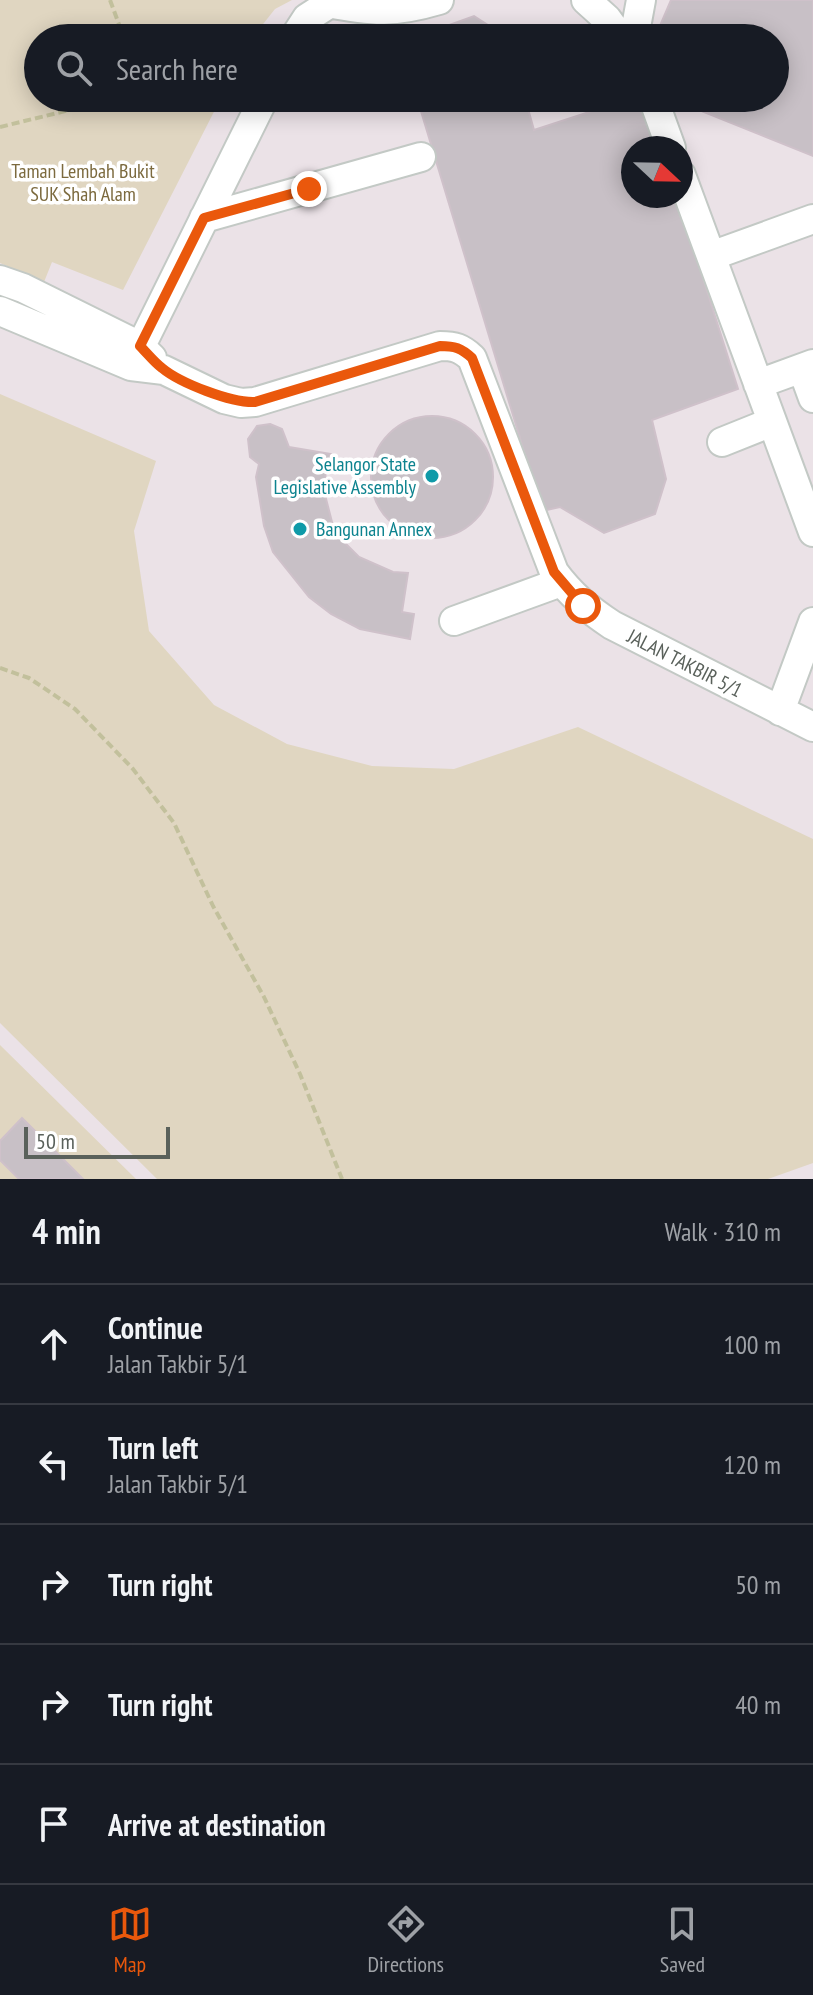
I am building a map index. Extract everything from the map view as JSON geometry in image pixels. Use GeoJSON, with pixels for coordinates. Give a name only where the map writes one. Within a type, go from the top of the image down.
{"type":"FeatureCollection","features":[{"type":"Feature","properties":{"kind":"street"},"geometry":{"type":"LineString","coordinates":[[303,24],[332,1],[368,11],[405,10],[439,0]]}},
{"type":"Feature","properties":{"kind":"street"},"geometry":{"type":"LineString","coordinates":[[586,0],[611,24]]}},
{"type":"Feature","properties":{"kind":"street"},"geometry":{"type":"LineString","coordinates":[[637,24],[641,0]]}},
{"type":"Feature","properties":{"kind":"street"},"geometry":{"type":"LineString","coordinates":[[136,356],[257,112]]}},
{"type":"Feature","properties":{"kind":"street"},"geometry":{"type":"LineString","coordinates":[[658,112],[667,136]]}},
{"type":"Feature","properties":{"kind":"street"},"geometry":{"type":"LineString","coordinates":[[204,218],[421,157]]}},
{"type":"Feature","properties":{"kind":"street"},"geometry":{"type":"LineString","coordinates":[[693,207],[813,532]]}},
{"type":"Feature","properties":{"kind":"street"},"geometry":{"type":"LineString","coordinates":[[711,256],[813,219]]}},
{"type":"Feature","properties":{"kind":"street"},"geometry":{"type":"LineString","coordinates":[[11,284],[136,356],[4,317],[11,284]]}},
{"type":"Feature","properties":{"kind":"street","name":"JALAN TAKBIR 5/1"},"geometry":{"type":"LineString","coordinates":[[136,356],[224,399],[241,403],[255,402],[440,346],[455,346],[472,358],[554,572],[583,606],[612,625],[813,727]]}},
{"type":"Feature","properties":{"kind":"street"},"geometry":{"type":"LineString","coordinates":[[758,384],[808,366],[813,398]]}},
{"type":"Feature","properties":{"kind":"street"},"geometry":{"type":"LineString","coordinates":[[722,442],[772,422]]}},
{"type":"Feature","properties":{"kind":"street"},"geometry":{"type":"LineString","coordinates":[[454,621],[561,582]]}},
{"type":"Feature","properties":{"kind":"street"},"geometry":{"type":"LineString","coordinates":[[780,711],[813,622]]}},
{"type":"Feature","properties":{"kind":"path"},"geometry":{"type":"LineString","coordinates":[[110,0],[119,24]]}},
{"type":"Feature","properties":{"kind":"path"},"geometry":{"type":"LineString","coordinates":[[0,127],[62,112]]}},
{"type":"Feature","properties":{"kind":"path"},"geometry":{"type":"LineString","coordinates":[[0,668],[29,678],[75,709],[133,769],[174,823],[213,906],[264,997],[300,1074],[342,1179]]}},
{"type":"Feature","properties":{"kind":"green space","name":"Taman Lembah Bukit SUK Shah Alam"},"geometry":{"type":"Polygon","coordinates":[[[0,0],[292,0],[275,9],[263,24],[24,24],[24,112],[214,112],[123,290],[52,262],[44,282],[0,263],[0,0]]]}},
{"type":"Feature","properties":{"kind":"green space"},"geometry":{"type":"Polygon","coordinates":[[[0,394],[156,461],[134,531],[149,631],[214,705],[287,744],[372,766],[454,769],[578,727],[813,839],[813,1163],[768,1179],[157,1179],[0,1023],[0,394]]]}},
{"type":"Feature","properties":{"kind":"green space"},"geometry":{"type":"Polygon","coordinates":[[[0,1045],[136,1179],[0,1179],[0,1045]]]}},
{"type":"Feature","properties":{"kind":"building"},"geometry":{"type":"Polygon","coordinates":[[[671,0],[813,0],[813,156],[704,112],[789,112],[789,24],[661,24],[671,0]]]}},
{"type":"Feature","properties":{"kind":"building"},"geometry":{"type":"Polygon","coordinates":[[[474,16],[486,24],[452,24],[474,16]]]}},
{"type":"Feature","properties":{"kind":"building"},"geometry":{"type":"Polygon","coordinates":[[[421,112],[529,112],[534,130],[589,112],[650,112],[658,136],[621,136],[621,208],[681,208],[738,389],[652,420],[666,479],[655,514],[604,533],[560,507],[542,511],[421,112]]]}},
{"type":"Feature","properties":{"kind":"building","name":"Selangor State Legislative Assembly"},"geometry":{"type":"Polygon","coordinates":[[[432,416],[455,421],[475,434],[488,454],[493,477],[488,500],[475,520],[455,533],[432,538],[409,533],[389,520],[376,500],[371,477],[376,454],[389,434],[409,421],[432,416]]]}},
{"type":"Feature","properties":{"kind":"building","name":"Bangunan Annex"},"geometry":{"type":"Polygon","coordinates":[[[270,424],[282,429],[289,447],[331,454],[324,491],[332,522],[342,540],[359,557],[393,572],[408,573],[402,612],[414,614],[410,639],[360,629],[331,614],[309,597],[273,552],[264,526],[256,477],[259,464],[250,457],[248,439],[257,426],[270,424]]]}},
{"type":"Feature","properties":{"kind":"building"},"geometry":{"type":"Polygon","coordinates":[[[22,1118],[83,1179],[19,1179],[0,1160],[0,1141],[22,1118]]]}},
{"type":"Feature","properties":{"kind":"place","name":"Selangor State Legislative Assembly"},"geometry":{"type":"Point","coordinates":[432,476]}},
{"type":"Feature","properties":{"kind":"place","name":"Bangunan Annex"},"geometry":{"type":"Point","coordinates":[300,529]}},
{"type":"Feature","properties":{"kind":"route"},"geometry":{"type":"LineString","coordinates":[[309,189],[204,218],[140,346],[164,370],[224,399],[241,403],[255,402],[440,346],[462,349],[472,358],[554,572],[583,606]]}}]}
